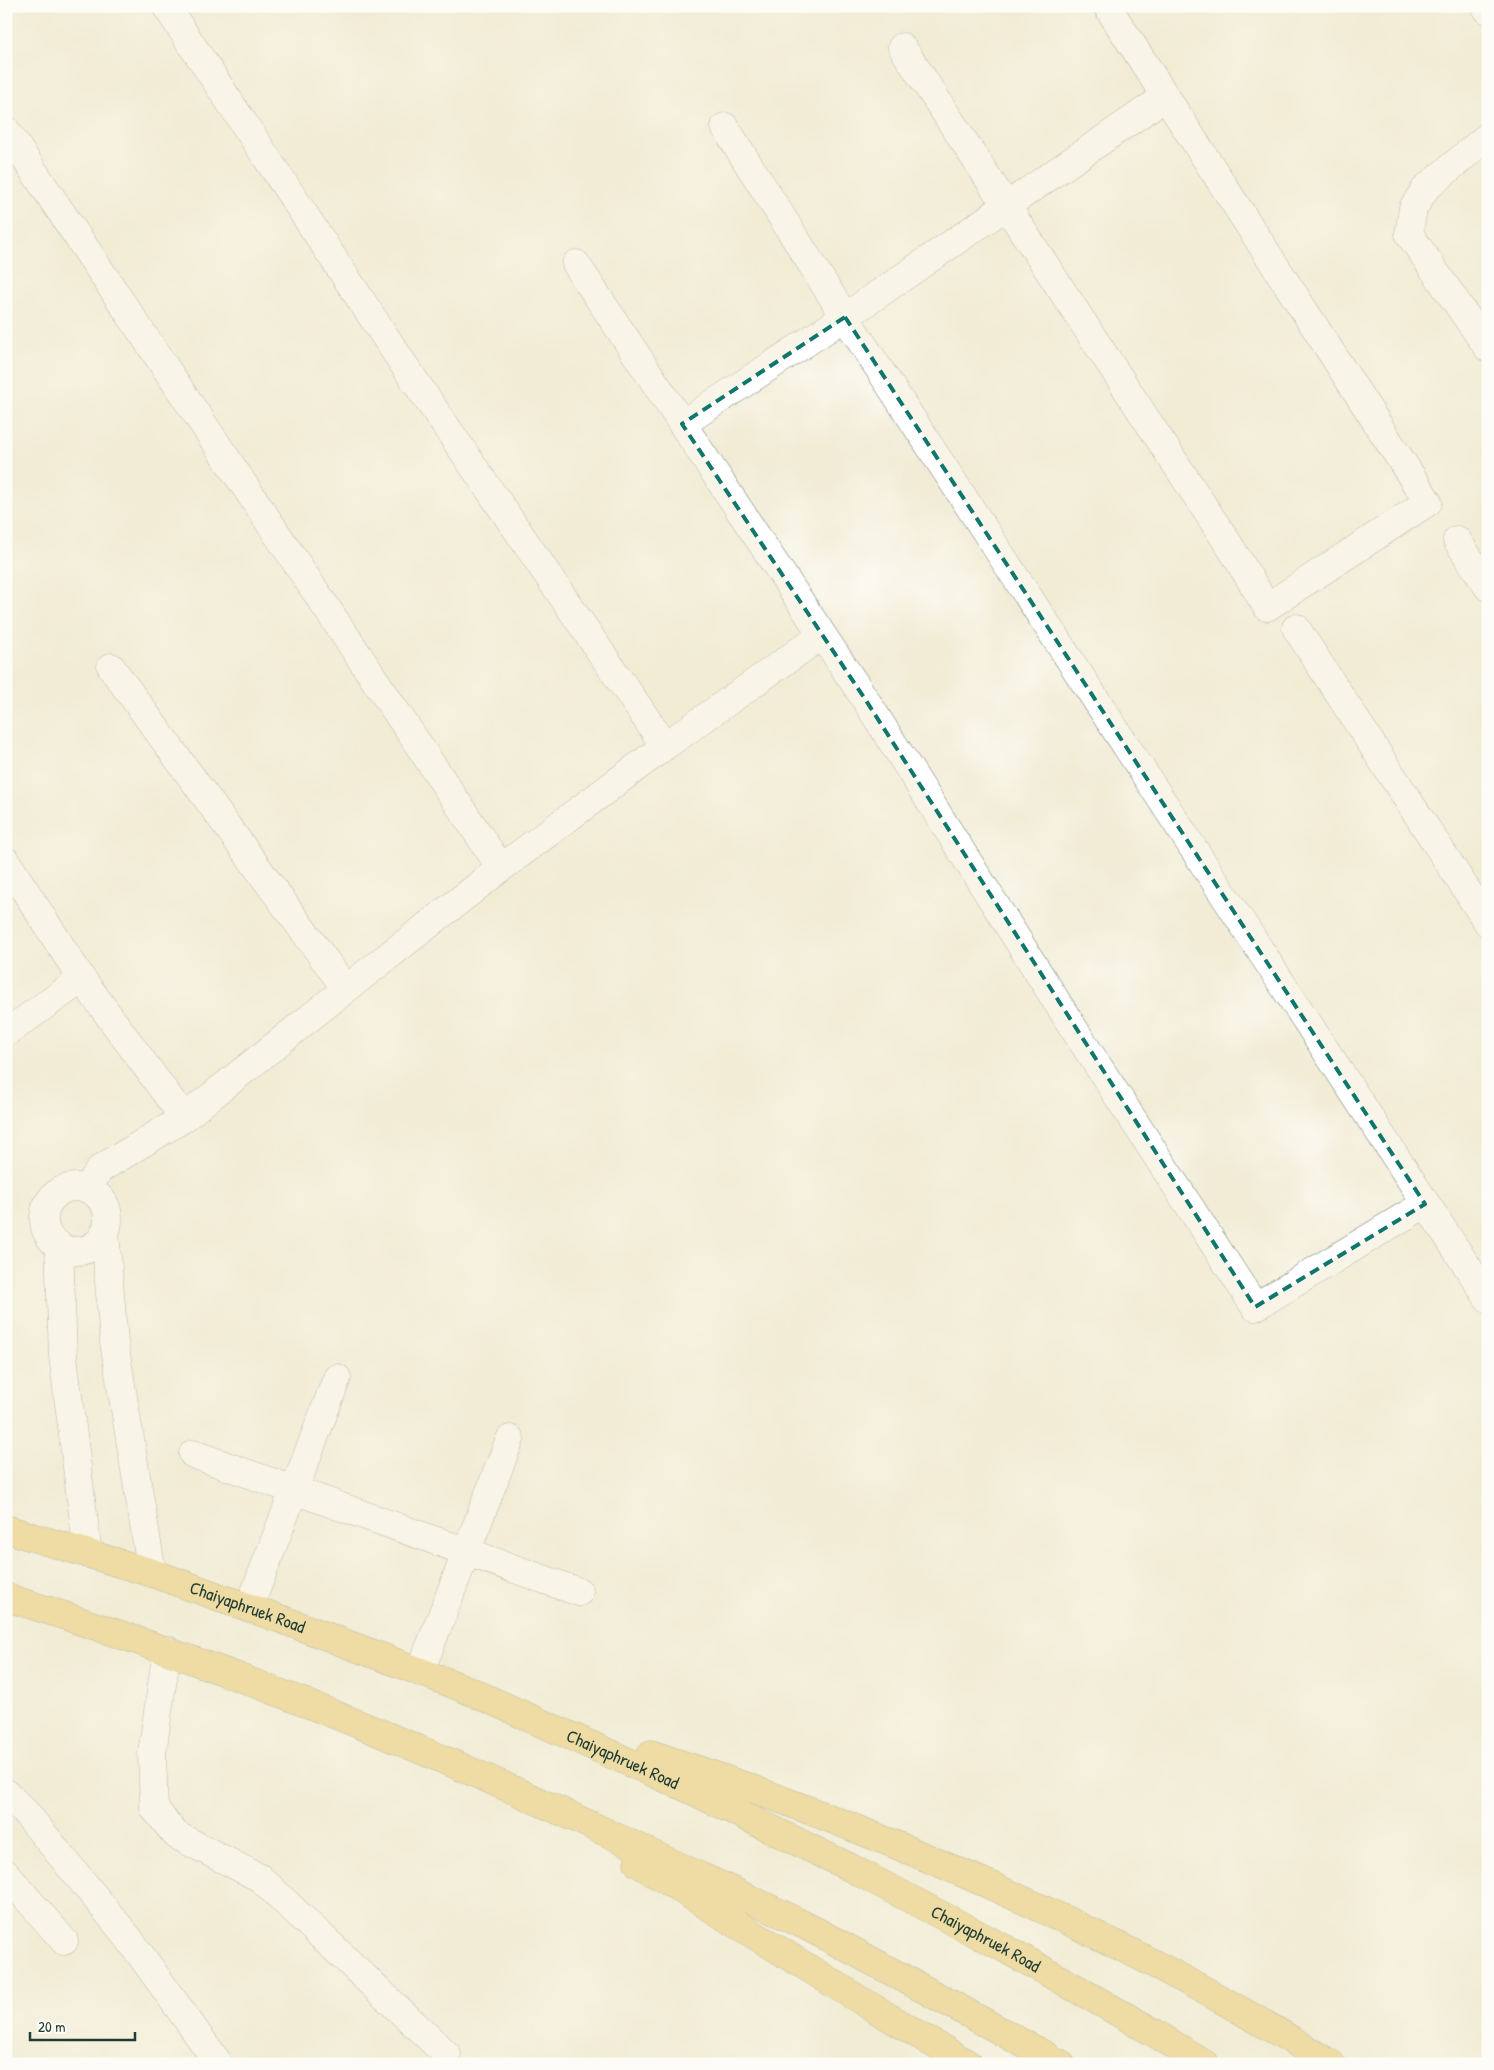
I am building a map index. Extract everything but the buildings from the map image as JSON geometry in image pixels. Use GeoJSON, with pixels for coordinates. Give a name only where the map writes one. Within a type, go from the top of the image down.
{"type":"FeatureCollection","features":[{"type":"Feature","properties":{"kind":"main road","name":"Chaiyaphruek Road"},"geometry":{"type":"LineString","coordinates":[[6,1529],[152,1573],[463,1688],[689,1789],[851,1868],[1004,1948],[1154,2032],[1205,2064]]}},
{"type":"Feature","properties":{"kind":"main road"},"geometry":{"type":"LineString","coordinates":[[6,1597],[167,1650],[412,1745],[536,1798],[804,1925],[1062,2064]]}},
{"type":"Feature","properties":{"kind":"main road"},"geometry":{"type":"LineString","coordinates":[[463,1688],[790,1803],[929,1859],[1060,1918],[1190,1982],[1331,2064]]}},
{"type":"Feature","properties":{"kind":"main road"},"geometry":{"type":"LineString","coordinates":[[536,1798],[731,1922],[968,2064]]}},
{"type":"Feature","properties":{"kind":"street"},"geometry":{"type":"LineString","coordinates":[[166,6],[406,368],[665,746]]}},
{"type":"Feature","properties":{"kind":"street"},"geometry":{"type":"LineString","coordinates":[[902,47],[1220,531],[1267,606],[1428,502],[1107,6]]}},
{"type":"Feature","properties":{"kind":"street"},"geometry":{"type":"LineString","coordinates":[[1485,6],[1488,10]]}},
{"type":"Feature","properties":{"kind":"street"},"geometry":{"type":"LineString","coordinates":[[682,424],[845,317],[1165,96]]}},
{"type":"Feature","properties":{"kind":"street"},"geometry":{"type":"LineString","coordinates":[[725,127],[845,317],[1488,1298]]}},
{"type":"Feature","properties":{"kind":"street"},"geometry":{"type":"LineString","coordinates":[[6,130],[502,868]]}},
{"type":"Feature","properties":{"kind":"street"},"geometry":{"type":"LineString","coordinates":[[1488,136],[1426,188],[1413,208],[1409,234],[1488,348]]}},
{"type":"Feature","properties":{"kind":"street"},"geometry":{"type":"LineString","coordinates":[[576,264],[822,635],[1074,1029],[1255,1307],[1425,1204]]}},
{"type":"Feature","properties":{"kind":"street"},"geometry":{"type":"LineString","coordinates":[[1457,540],[1488,588]]}},
{"type":"Feature","properties":{"kind":"street"},"geometry":{"type":"LineString","coordinates":[[1296,628],[1488,923]]}},
{"type":"Feature","properties":{"kind":"street"},"geometry":{"type":"LineString","coordinates":[[87,1189],[100,1169],[184,1118],[502,868],[665,746],[822,635]]}},
{"type":"Feature","properties":{"kind":"street"},"geometry":{"type":"LineString","coordinates":[[111,667],[346,989]]}},
{"type":"Feature","properties":{"kind":"street"},"geometry":{"type":"LineString","coordinates":[[6,861],[82,979],[184,1118]]}},
{"type":"Feature","properties":{"kind":"street"},"geometry":{"type":"LineString","coordinates":[[6,1033],[82,979]]}},
{"type":"Feature","properties":{"kind":"street"},"geometry":{"type":"LineString","coordinates":[[105,1232],[90,1248],[68,1250],[58,1245],[51,1238],[46,1229],[45,1209],[57,1192],[77,1187],[87,1189],[98,1196],[105,1207],[108,1220],[105,1232],[114,1342],[152,1573]]}},
{"type":"Feature","properties":{"kind":"street"},"geometry":{"type":"LineString","coordinates":[[58,1245],[64,1356],[88,1554]]}},
{"type":"Feature","properties":{"kind":"street"},"geometry":{"type":"LineString","coordinates":[[249,1608],[337,1378]]}},
{"type":"Feature","properties":{"kind":"street"},"geometry":{"type":"LineString","coordinates":[[420,1672],[510,1439]]}},
{"type":"Feature","properties":{"kind":"street"},"geometry":{"type":"LineString","coordinates":[[193,1454],[579,1592]]}},
{"type":"Feature","properties":{"kind":"street"},"geometry":{"type":"LineString","coordinates":[[167,1650],[152,1753],[154,1808],[176,1835],[260,1878],[447,2055]]}},
{"type":"Feature","properties":{"kind":"street"},"geometry":{"type":"LineString","coordinates":[[6,1793],[26,1813],[128,1936],[220,2064]]}},
{"type":"Feature","properties":{"kind":"street"},"geometry":{"type":"LineString","coordinates":[[6,1874],[64,1941]]}},
{"type":"Feature","properties":{"kind":"highlighted area"},"geometry":{"type":"Polygon","coordinates":[[[845,317],[1425,1204],[1255,1307],[865,699],[682,424],[845,317]]]}}]}
